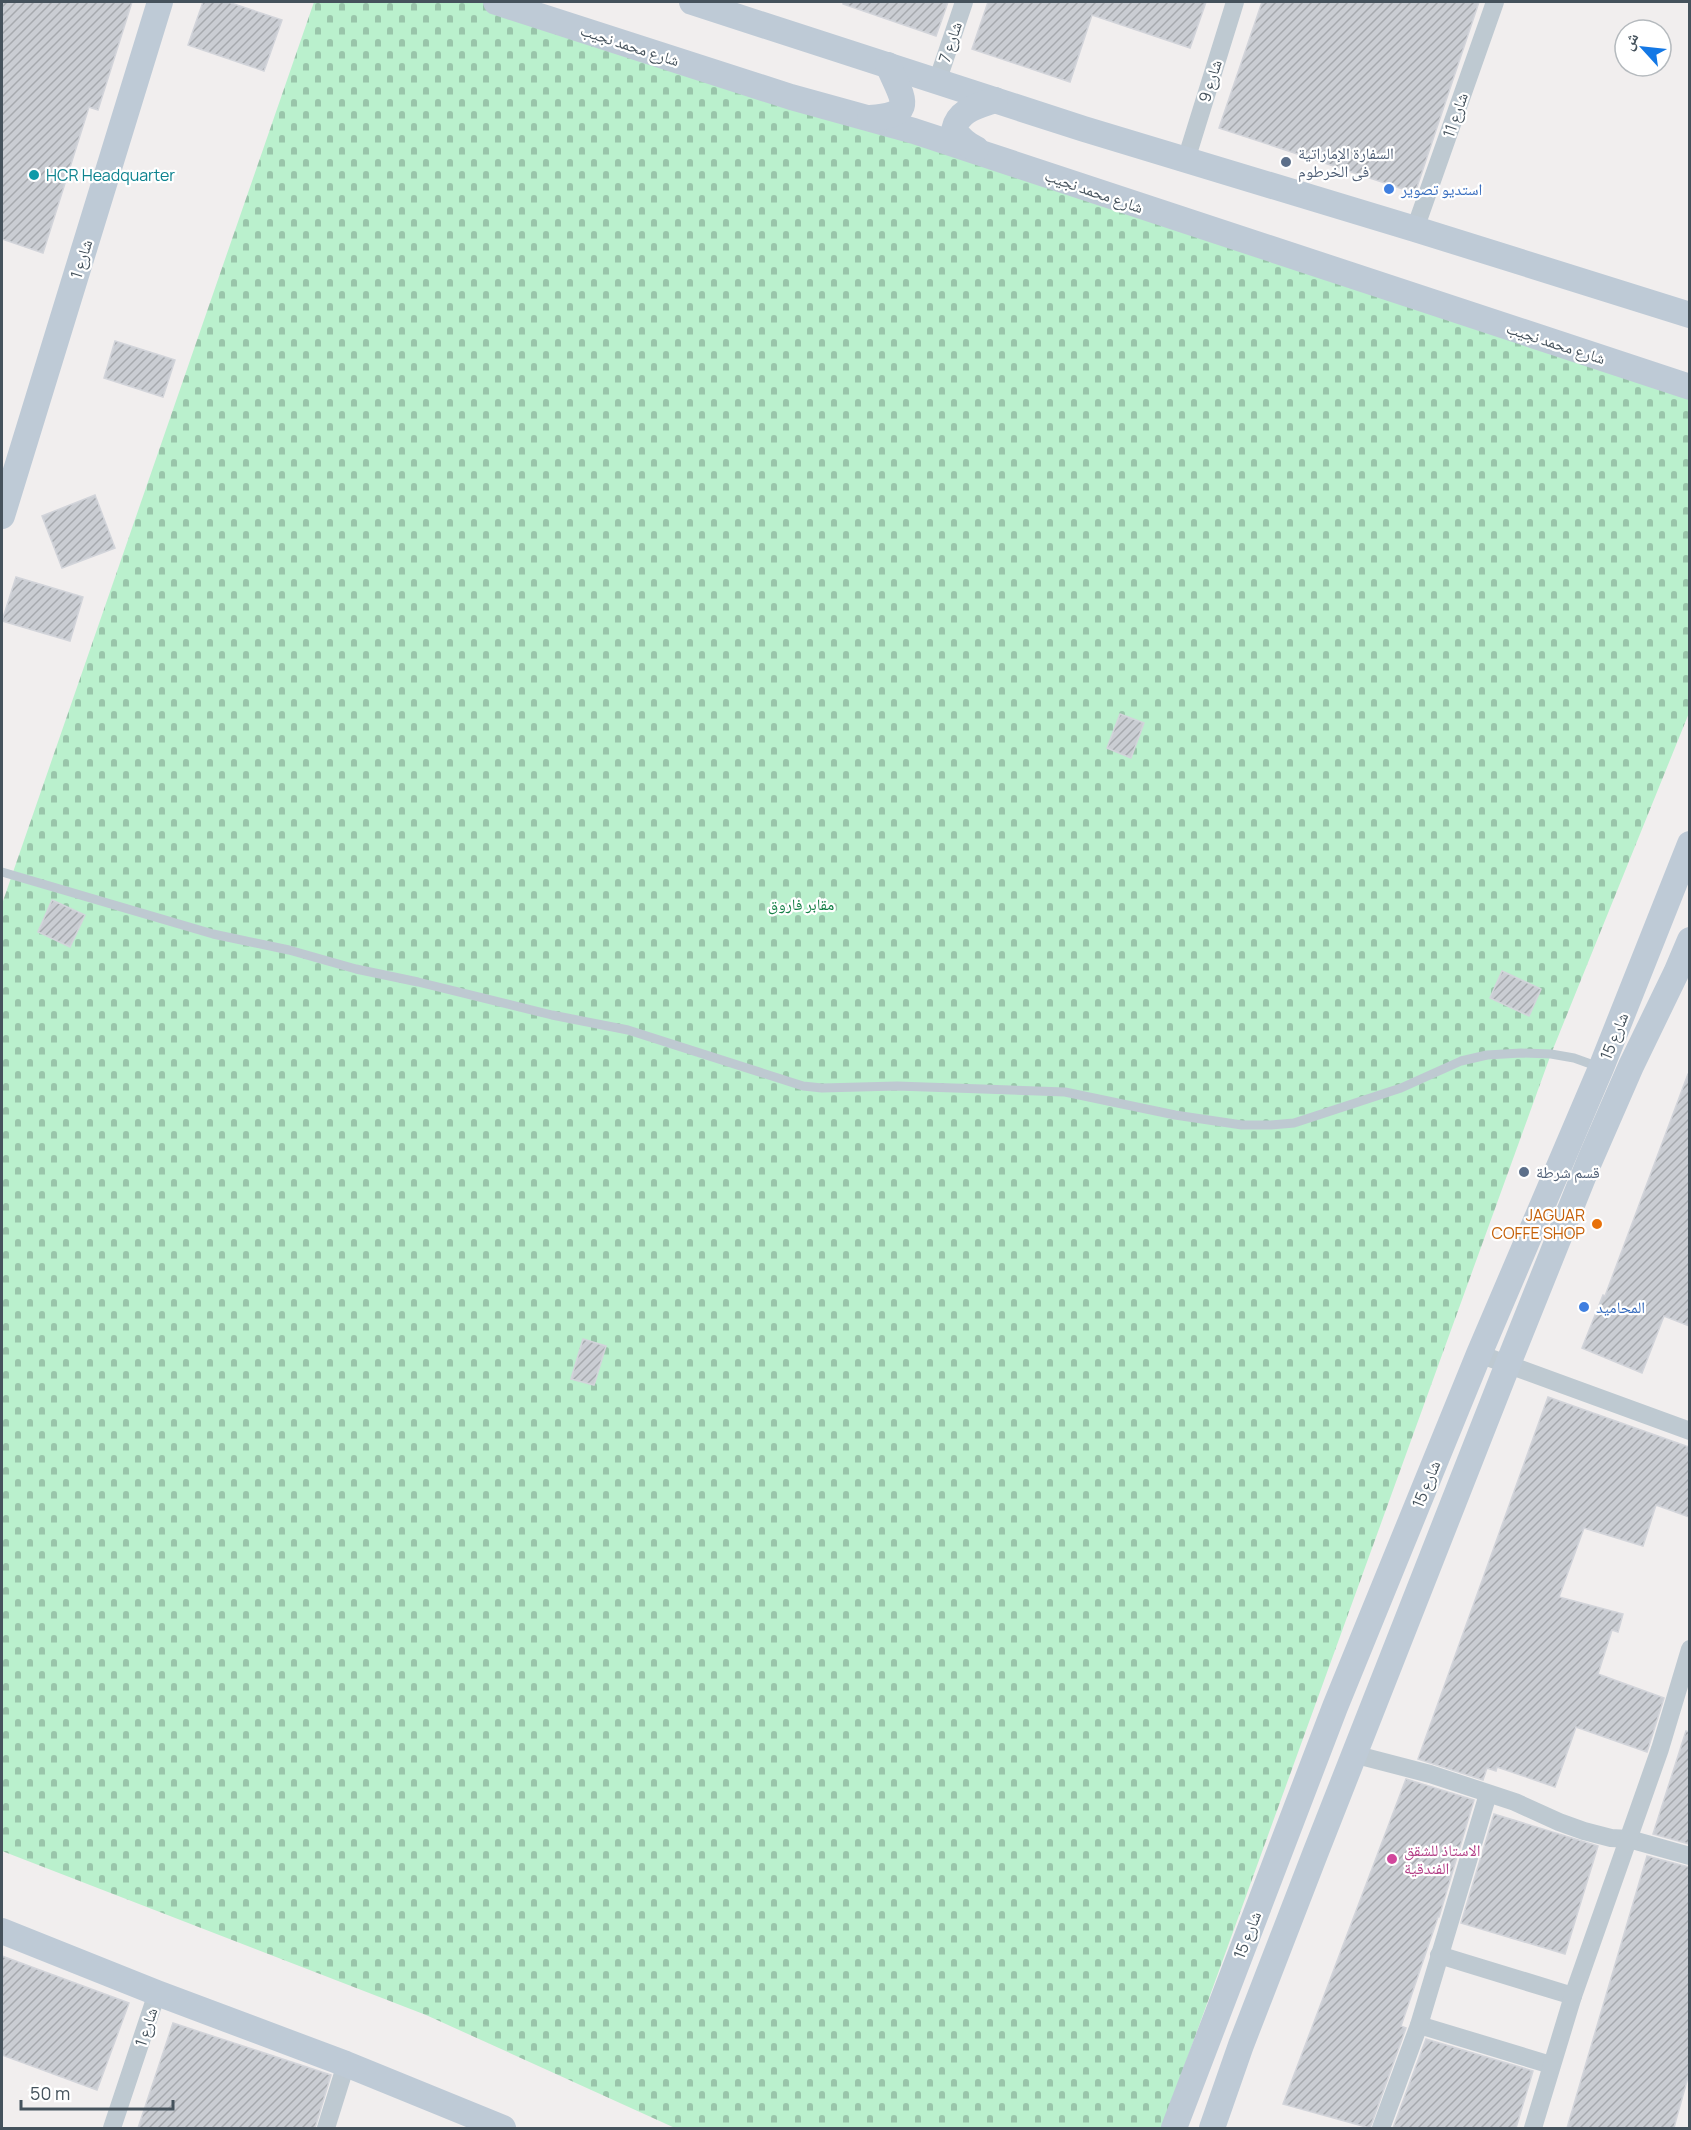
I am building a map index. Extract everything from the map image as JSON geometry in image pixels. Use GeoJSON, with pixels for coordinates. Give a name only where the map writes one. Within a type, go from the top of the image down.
{"type":"FeatureCollection","features":[{"type":"Feature","properties":{"kind":"street","name":"شارع 1"},"geometry":{"type":"LineString","coordinates":[[2,516],[160,2]]}},
{"type":"Feature","properties":{"kind":"street","name":"شارع محمد نجيب"},"geometry":{"type":"LineString","coordinates":[[496,2],[791,97],[869,118],[987,155],[1689,387]]}},
{"type":"Feature","properties":{"kind":"street"},"geometry":{"type":"LineString","coordinates":[[696,2],[937,82],[1689,315]]}},
{"type":"Feature","properties":{"kind":"street","name":"شارع 7"},"geometry":{"type":"LineString","coordinates":[[937,82],[964,2]]}},
{"type":"Feature","properties":{"kind":"street","name":"شارع 9"},"geometry":{"type":"LineString","coordinates":[[1186,160],[1235,2]]}},
{"type":"Feature","properties":{"kind":"street","name":"شارع 11"},"geometry":{"type":"LineString","coordinates":[[1415,229],[1494,2]]}},
{"type":"Feature","properties":{"kind":"street"},"geometry":{"type":"LineString","coordinates":[[869,118],[891,116],[898,113],[902,107],[901,95],[888,65]]}},
{"type":"Feature","properties":{"kind":"street"},"geometry":{"type":"LineString","coordinates":[[987,155],[963,141],[954,130],[956,123],[965,112],[996,100]]}},
{"type":"Feature","properties":{"kind":"street","name":"شارع 15"},"geometry":{"type":"LineString","coordinates":[[1175,2124],[1335,1707],[1479,1353],[1601,1068],[1689,844]]}},
{"type":"Feature","properties":{"kind":"street","name":"شارع 15"},"geometry":{"type":"LineString","coordinates":[[1214,2128],[1241,2045],[1353,1754],[1508,1364],[1631,1065],[1683,976],[1689,939]]}},
{"type":"Feature","properties":{"kind":"street"},"geometry":{"type":"LineString","coordinates":[[1479,1353],[1689,1431]]}},
{"type":"Feature","properties":{"kind":"street"},"geometry":{"type":"LineString","coordinates":[[1533,2128],[1573,1996],[1660,1749],[1689,1649]]}},
{"type":"Feature","properties":{"kind":"street"},"geometry":{"type":"LineString","coordinates":[[1353,1754],[1430,1774],[1515,1802],[1584,1831],[1611,1838],[1629,1839],[1689,1856]]}},
{"type":"Feature","properties":{"kind":"street"},"geometry":{"type":"LineString","coordinates":[[1382,2128],[1419,2025],[1488,1794]]}},
{"type":"Feature","properties":{"kind":"street"},"geometry":{"type":"LineString","coordinates":[[2,1931],[157,1993],[346,2064],[503,2128]]}},
{"type":"Feature","properties":{"kind":"street"},"geometry":{"type":"LineString","coordinates":[[1439,1955],[1573,1996]]}},
{"type":"Feature","properties":{"kind":"street","name":"شارع 1"},"geometry":{"type":"LineString","coordinates":[[112,2128],[157,1993]]}},
{"type":"Feature","properties":{"kind":"street"},"geometry":{"type":"LineString","coordinates":[[1419,2025],[1551,2065]]}},
{"type":"Feature","properties":{"kind":"street"},"geometry":{"type":"LineString","coordinates":[[326,2128],[346,2064]]}},
{"type":"Feature","properties":{"kind":"street"},"geometry":{"type":"LineString","coordinates":[[1175,2124],[1214,2128]]}},
{"type":"Feature","properties":{"kind":"lane"},"geometry":{"type":"LineString","coordinates":[[2,872],[213,934],[289,950],[356,969],[552,1015],[628,1030],[803,1086],[822,1088],[897,1086],[1065,1092],[1175,1115],[1242,1125],[1271,1125],[1305,1119],[1401,1088],[1461,1061],[1487,1055],[1551,1054],[1574,1058],[1601,1068]]}},
{"type":"Feature","properties":{"kind":"green space","name":"مقابر فاروق"},"geometry":{"type":"Polygon","coordinates":[[[314,2],[496,2],[1689,397],[1689,713],[1551,1054],[1162,2128],[675,2128],[426,2015],[2,1851],[2,904],[314,2]]]}},
{"type":"Feature","properties":{"kind":"building"},"geometry":{"type":"Polygon","coordinates":[[[2,2],[132,2],[98,110],[89,107],[43,253],[2,239],[2,2]]]}},
{"type":"Feature","properties":{"kind":"building"},"geometry":{"type":"Polygon","coordinates":[[[203,2],[228,2],[282,20],[264,71],[188,45],[203,2]]]}},
{"type":"Feature","properties":{"kind":"building"},"geometry":{"type":"Polygon","coordinates":[[[843,2],[948,2],[936,36],[843,4],[843,2]]]}},
{"type":"Feature","properties":{"kind":"building"},"geometry":{"type":"Polygon","coordinates":[[[988,2],[1206,2],[1190,48],[1092,15],[1070,82],[972,49],[988,2]]]}},
{"type":"Feature","properties":{"kind":"building"},"geometry":{"type":"Polygon","coordinates":[[[1262,2],[1479,2],[1415,193],[1219,128],[1262,2]]]}},
{"type":"Feature","properties":{"kind":"building"},"geometry":{"type":"Polygon","coordinates":[[[115,341],[175,360],[163,397],[104,378],[115,341]]]}},
{"type":"Feature","properties":{"kind":"building"},"geometry":{"type":"Polygon","coordinates":[[[95,495],[115,548],[62,568],[42,516],[95,495]]]}},
{"type":"Feature","properties":{"kind":"building"},"geometry":{"type":"Polygon","coordinates":[[[16,577],[83,597],[70,641],[2,621],[16,577]]]}},
{"type":"Feature","properties":{"kind":"building"},"geometry":{"type":"Polygon","coordinates":[[[1120,714],[1144,723],[1131,758],[1107,748],[1120,714]]]}},
{"type":"Feature","properties":{"kind":"building"},"geometry":{"type":"Polygon","coordinates":[[[52,900],[85,915],[70,947],[38,932],[52,900]]]}},
{"type":"Feature","properties":{"kind":"building"},"geometry":{"type":"Polygon","coordinates":[[[1502,971],[1541,989],[1529,1016],[1490,998],[1502,971]]]}},
{"type":"Feature","properties":{"kind":"building"},"geometry":{"type":"Polygon","coordinates":[[[1688,1074],[1689,1326],[1664,1316],[1642,1373],[1582,1348],[1603,1295],[1605,1296],[1688,1074]]]}},
{"type":"Feature","properties":{"kind":"building"},"geometry":{"type":"Polygon","coordinates":[[[583,1339],[606,1346],[594,1385],[571,1379],[583,1339]]]}},
{"type":"Feature","properties":{"kind":"building"},"geometry":{"type":"Polygon","coordinates":[[[1548,1397],[1689,1447],[1689,1517],[1656,1505],[1643,1546],[1584,1528],[1559,1597],[1623,1614],[1618,1632],[1612,1630],[1598,1674],[1664,1698],[1647,1752],[1576,1727],[1555,1787],[1497,1767],[1496,1771],[1487,1768],[1483,1780],[1418,1759],[1548,1397]]]}},
{"type":"Feature","properties":{"kind":"building"},"geometry":{"type":"Polygon","coordinates":[[[1686,1731],[1689,1732],[1689,1844],[1653,1834],[1686,1731]]]}},
{"type":"Feature","properties":{"kind":"building"},"geometry":{"type":"Polygon","coordinates":[[[1406,1779],[1474,1800],[1439,1917],[1401,2026],[1406,2028],[1370,2128],[1283,2104],[1406,1779]]]}},
{"type":"Feature","properties":{"kind":"building"},"geometry":{"type":"Polygon","coordinates":[[[1494,1814],[1598,1846],[1565,1954],[1461,1923],[1494,1814]]]}},
{"type":"Feature","properties":{"kind":"building"},"geometry":{"type":"Polygon","coordinates":[[[1647,1856],[1689,1867],[1689,2074],[1674,2128],[1567,2128],[1647,1856]]]}},
{"type":"Feature","properties":{"kind":"building"},"geometry":{"type":"Polygon","coordinates":[[[2,1956],[129,2003],[97,2090],[2,2055],[2,1956]]]}},
{"type":"Feature","properties":{"kind":"building"},"geometry":{"type":"Polygon","coordinates":[[[173,2023],[331,2075],[315,2128],[138,2128],[173,2023]]]}},
{"type":"Feature","properties":{"kind":"building"},"geometry":{"type":"Polygon","coordinates":[[[1426,2039],[1533,2071],[1516,2128],[1393,2128],[1426,2039]]]}},
{"type":"Feature","properties":{"kind":"place","name":"السفارة الإماراتية فى الخرطوم"},"geometry":{"type":"Point","coordinates":[1286,162]}},
{"type":"Feature","properties":{"kind":"place","name":"HCR Headquarter"},"geometry":{"type":"Point","coordinates":[34,175]}},
{"type":"Feature","properties":{"kind":"place","name":"استديو تصوير"},"geometry":{"type":"Point","coordinates":[1389,189]}},
{"type":"Feature","properties":{"kind":"place","name":"قسم شرطة"},"geometry":{"type":"Point","coordinates":[1524,1172]}},
{"type":"Feature","properties":{"kind":"place","name":"JAGUAR COFFE SHOP"},"geometry":{"type":"Point","coordinates":[1597,1224]}},
{"type":"Feature","properties":{"kind":"place","name":"المحاميد"},"geometry":{"type":"Point","coordinates":[1584,1307]}},
{"type":"Feature","properties":{"kind":"place","name":"الاستاذ للشقق الفندقية"},"geometry":{"type":"Point","coordinates":[1392,1859]}}]}
